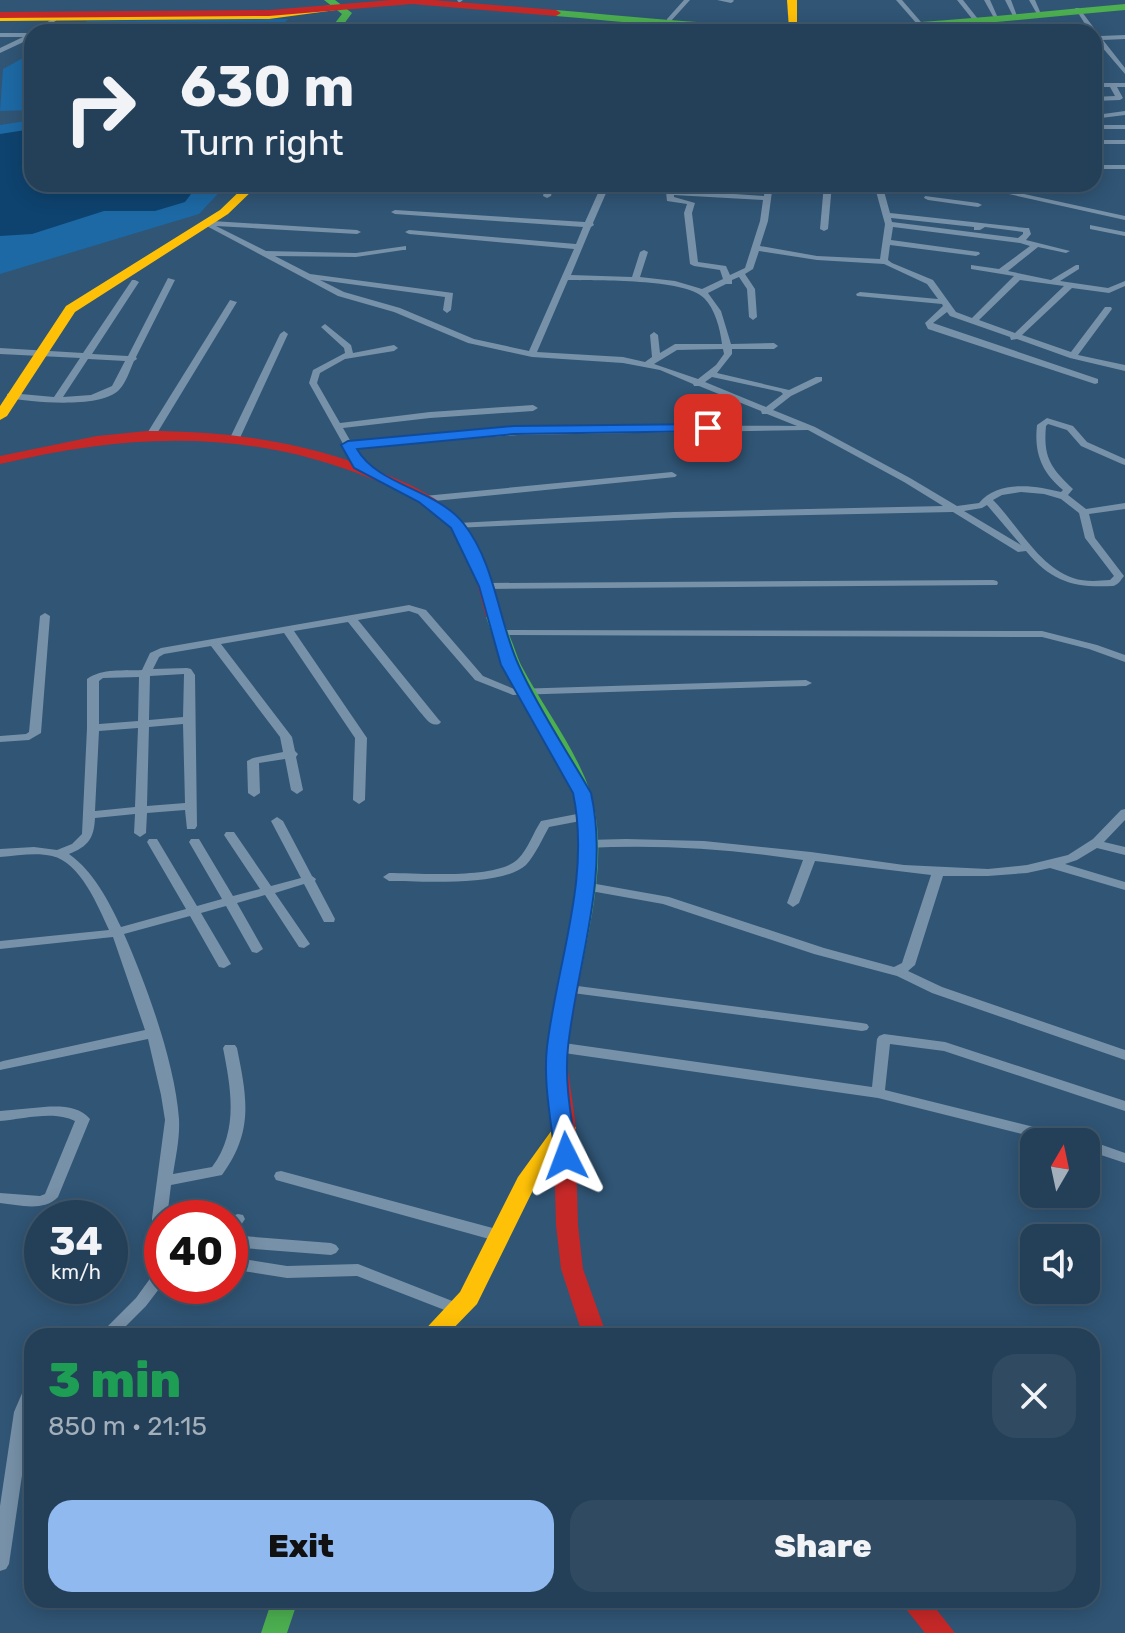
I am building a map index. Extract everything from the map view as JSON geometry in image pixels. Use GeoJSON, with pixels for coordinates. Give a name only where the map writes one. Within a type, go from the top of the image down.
{"type":"FeatureCollection","features":[{"type":"Feature","properties":{"kind":"main road"},"geometry":{"type":"LineString","coordinates":[[0,14],[56,18],[269,16],[361,0]]}},
{"type":"Feature","properties":{"kind":"main road"},"geometry":{"type":"LineString","coordinates":[[457,0],[665,24]]}},
{"type":"Feature","properties":{"kind":"main road"},"geometry":{"type":"LineString","coordinates":[[788,24],[792,0]]}},
{"type":"Feature","properties":{"kind":"main road"},"geometry":{"type":"LineString","coordinates":[[0,14],[153,16],[412,1],[663,24]]}},
{"type":"Feature","properties":{"kind":"main road"},"geometry":{"type":"LineString","coordinates":[[329,6],[347,17],[340,24]]}},
{"type":"Feature","properties":{"kind":"main road"},"geometry":{"type":"LineString","coordinates":[[933,24],[975,19],[1002,8],[1036,6],[1078,10]]}},
{"type":"Feature","properties":{"kind":"main road"},"geometry":{"type":"LineString","coordinates":[[939,24],[1125,6]]}},
{"type":"Feature","properties":{"kind":"main road"},"geometry":{"type":"LineString","coordinates":[[3,407],[70,309],[205,223],[246,192]]}},
{"type":"Feature","properties":{"kind":"main road"},"geometry":{"type":"LineString","coordinates":[[3,452],[151,435],[303,448],[359,465],[424,499],[458,526],[487,586],[498,633],[525,692],[570,766],[582,793],[587,816],[585,886],[570,989],[557,1047],[556,1074],[565,1128],[570,1260],[592,1328]]}},
{"type":"Feature","properties":{"kind":"main road"},"geometry":{"type":"LineString","coordinates":[[440,1328],[460,1310],[529,1177],[565,1128]]}},
{"type":"Feature","properties":{"kind":"main road"},"geometry":{"type":"LineString","coordinates":[[274,1633],[282,1608]]}},
{"type":"Feature","properties":{"kind":"main road"},"geometry":{"type":"LineString","coordinates":[[919,1608],[942,1633]]}},
{"type":"Feature","properties":{"kind":"street"},"geometry":{"type":"LineString","coordinates":[[675,24],[687,0]]}},
{"type":"Feature","properties":{"kind":"street"},"geometry":{"type":"LineString","coordinates":[[720,0],[731,1]]}},
{"type":"Feature","properties":{"kind":"street"},"geometry":{"type":"LineString","coordinates":[[899,0],[899,24]]}},
{"type":"Feature","properties":{"kind":"street"},"geometry":{"type":"LineString","coordinates":[[960,0],[975,19]]}},
{"type":"Feature","properties":{"kind":"street"},"geometry":{"type":"LineString","coordinates":[[1078,10],[1088,24]]}},
{"type":"Feature","properties":{"kind":"street"},"geometry":{"type":"LineString","coordinates":[[48,24],[56,18]]}},
{"type":"Feature","properties":{"kind":"street"},"geometry":{"type":"LineString","coordinates":[[0,35],[24,35]]}},
{"type":"Feature","properties":{"kind":"street"},"geometry":{"type":"LineString","coordinates":[[1102,35],[1125,37]]}},
{"type":"Feature","properties":{"kind":"street"},"geometry":{"type":"LineString","coordinates":[[0,49],[12,47],[24,40]]}},
{"type":"Feature","properties":{"kind":"street"},"geometry":{"type":"LineString","coordinates":[[1102,43],[1124,67]]}},
{"type":"Feature","properties":{"kind":"street"},"geometry":{"type":"LineString","coordinates":[[1102,85],[1125,85]]}},
{"type":"Feature","properties":{"kind":"street"},"geometry":{"type":"LineString","coordinates":[[1102,99],[1120,98],[1112,85]]}},
{"type":"Feature","properties":{"kind":"street"},"geometry":{"type":"LineString","coordinates":[[1102,116],[1125,113]]}},
{"type":"Feature","properties":{"kind":"street"},"geometry":{"type":"LineString","coordinates":[[1102,127],[1125,127]]}},
{"type":"Feature","properties":{"kind":"street"},"geometry":{"type":"LineString","coordinates":[[1102,142],[1125,142]]}},
{"type":"Feature","properties":{"kind":"street"},"geometry":{"type":"LineString","coordinates":[[1102,167],[1125,167]]}},
{"type":"Feature","properties":{"kind":"street"},"geometry":{"type":"LineString","coordinates":[[547,196],[548,192]]}},
{"type":"Feature","properties":{"kind":"street"},"geometry":{"type":"LineString","coordinates":[[532,354],[603,192]]}},
{"type":"Feature","properties":{"kind":"street"},"geometry":{"type":"LineString","coordinates":[[671,192],[670,199],[691,203],[688,213],[699,291],[715,307],[727,346],[725,361],[697,384]]}},
{"type":"Feature","properties":{"kind":"street"},"geometry":{"type":"LineString","coordinates":[[709,192],[767,198]]}},
{"type":"Feature","properties":{"kind":"street"},"geometry":{"type":"LineString","coordinates":[[565,277],[635,281],[699,291],[729,282],[749,269],[757,248],[768,192]]}},
{"type":"Feature","properties":{"kind":"street"},"geometry":{"type":"LineString","coordinates":[[824,229],[827,192]]}},
{"type":"Feature","properties":{"kind":"street"},"geometry":{"type":"LineString","coordinates":[[880,192],[887,220],[885,262]]}},
{"type":"Feature","properties":{"kind":"street"},"geometry":{"type":"LineString","coordinates":[[952,201],[957,192]]}},
{"type":"Feature","properties":{"kind":"street"},"geometry":{"type":"LineString","coordinates":[[1005,192],[1125,218]]}},
{"type":"Feature","properties":{"kind":"street"},"geometry":{"type":"LineString","coordinates":[[928,198],[978,205]]}},
{"type":"Feature","properties":{"kind":"street"},"geometry":{"type":"LineString","coordinates":[[395,212],[426,218],[590,225]]}},
{"type":"Feature","properties":{"kind":"street"},"geometry":{"type":"LineString","coordinates":[[887,220],[1026,230],[1027,234],[1020,241]]}},
{"type":"Feature","properties":{"kind":"street"},"geometry":{"type":"LineString","coordinates":[[887,220],[1066,251]]}},
{"type":"Feature","properties":{"kind":"street"},"geometry":{"type":"LineString","coordinates":[[205,223],[357,232]]}},
{"type":"Feature","properties":{"kind":"street"},"geometry":{"type":"LineString","coordinates":[[205,223],[341,294],[397,310],[471,341],[532,354],[652,360],[697,384],[812,429],[956,509],[1022,550]]}},
{"type":"Feature","properties":{"kind":"street"},"geometry":{"type":"LineString","coordinates":[[976,236],[980,225]]}},
{"type":"Feature","properties":{"kind":"street"},"geometry":{"type":"LineString","coordinates":[[1093,227],[1125,234]]}},
{"type":"Feature","properties":{"kind":"street"},"geometry":{"type":"LineString","coordinates":[[409,232],[579,247]]}},
{"type":"Feature","properties":{"kind":"street"},"geometry":{"type":"LineString","coordinates":[[886,242],[976,254]]}},
{"type":"Feature","properties":{"kind":"street"},"geometry":{"type":"LineString","coordinates":[[1002,271],[1036,245]]}},
{"type":"Feature","properties":{"kind":"street"},"geometry":{"type":"LineString","coordinates":[[264,253],[356,255],[403,248]]}},
{"type":"Feature","properties":{"kind":"street"},"geometry":{"type":"LineString","coordinates":[[757,248],[817,258],[885,262],[930,282],[945,305],[972,322],[1073,356],[1125,368]]}},
{"type":"Feature","properties":{"kind":"street"},"geometry":{"type":"LineString","coordinates":[[635,281],[644,252]]}},
{"type":"Feature","properties":{"kind":"street"},"geometry":{"type":"LineString","coordinates":[[694,264],[723,268],[729,282]]}},
{"type":"Feature","properties":{"kind":"street"},"geometry":{"type":"LineString","coordinates":[[974,267],[1125,296]]}},
{"type":"Feature","properties":{"kind":"street"},"geometry":{"type":"LineString","coordinates":[[1054,281],[1076,267]]}},
{"type":"Feature","properties":{"kind":"street"},"geometry":{"type":"LineString","coordinates":[[304,275],[450,295],[447,310]]}},
{"type":"Feature","properties":{"kind":"street"},"geometry":{"type":"LineString","coordinates":[[742,275],[751,289],[753,317]]}},
{"type":"Feature","properties":{"kind":"street"},"geometry":{"type":"LineString","coordinates":[[972,322],[1018,277],[1025,276]]}},
{"type":"Feature","properties":{"kind":"street"},"geometry":{"type":"LineString","coordinates":[[3,407],[107,394],[121,382],[171,280]]}},
{"type":"Feature","properties":{"kind":"street"},"geometry":{"type":"LineString","coordinates":[[58,398],[135,282]]}},
{"type":"Feature","properties":{"kind":"street"},"geometry":{"type":"LineString","coordinates":[[1109,291],[1125,283]]}},
{"type":"Feature","properties":{"kind":"street"},"geometry":{"type":"LineString","coordinates":[[1014,338],[1070,285]]}},
{"type":"Feature","properties":{"kind":"street"},"geometry":{"type":"LineString","coordinates":[[860,294],[945,305]]}},
{"type":"Feature","properties":{"kind":"street"},"geometry":{"type":"LineString","coordinates":[[151,435],[233,302]]}},
{"type":"Feature","properties":{"kind":"street"},"geometry":{"type":"LineString","coordinates":[[945,305],[929,323],[931,327],[1007,355],[1095,381]]}},
{"type":"Feature","properties":{"kind":"street"},"geometry":{"type":"LineString","coordinates":[[1073,356],[1108,309]]}},
{"type":"Feature","properties":{"kind":"street"},"geometry":{"type":"LineString","coordinates":[[325,327],[348,347],[346,357]]}},
{"type":"Feature","properties":{"kind":"street"},"geometry":{"type":"LineString","coordinates":[[234,440],[284,334]]}},
{"type":"Feature","properties":{"kind":"street"},"geometry":{"type":"LineString","coordinates":[[652,360],[654,335]]}},
{"type":"Feature","properties":{"kind":"street"},"geometry":{"type":"LineString","coordinates":[[652,360],[675,347],[774,346]]}},
{"type":"Feature","properties":{"kind":"street"},"geometry":{"type":"LineString","coordinates":[[359,465],[312,377],[322,367],[346,357],[394,348]]}},
{"type":"Feature","properties":{"kind":"street"},"geometry":{"type":"LineString","coordinates":[[0,351],[133,359]]}},
{"type":"Feature","properties":{"kind":"street"},"geometry":{"type":"LineString","coordinates":[[711,374],[778,387],[788,394]]}},
{"type":"Feature","properties":{"kind":"street"},"geometry":{"type":"LineString","coordinates":[[765,412],[788,394],[819,379]]}},
{"type":"Feature","properties":{"kind":"street"},"geometry":{"type":"LineString","coordinates":[[339,426],[430,415],[533,408]]}},
{"type":"Feature","properties":{"kind":"street"},"geometry":{"type":"LineString","coordinates":[[1063,496],[1068,489],[1044,469],[1039,440],[1042,425],[1047,421],[1070,428],[1084,444],[1125,462]]}},
{"type":"Feature","properties":{"kind":"street"},"geometry":{"type":"LineString","coordinates":[[348,445],[451,433],[559,428],[812,429]]}},
{"type":"Feature","properties":{"kind":"street"},"geometry":{"type":"LineString","coordinates":[[424,499],[672,475]]}},
{"type":"Feature","properties":{"kind":"street"},"geometry":{"type":"LineString","coordinates":[[458,526],[689,515],[956,509],[982,505],[987,499],[1007,489],[1063,496],[1084,512],[1090,538],[1119,576],[1113,583],[1076,583],[1037,560],[987,499]]}},
{"type":"Feature","properties":{"kind":"street"},"geometry":{"type":"LineString","coordinates":[[1084,512],[1125,506]]}},
{"type":"Feature","properties":{"kind":"street"},"geometry":{"type":"LineString","coordinates":[[487,586],[993,583]]}},
{"type":"Feature","properties":{"kind":"street"},"geometry":{"type":"LineString","coordinates":[[140,833],[141,724],[147,672],[154,655],[161,651],[416,609],[479,678],[503,690],[525,692],[806,683]]}},
{"type":"Feature","properties":{"kind":"street"},"geometry":{"type":"LineString","coordinates":[[0,739],[29,737],[35,733],[45,616]]}},
{"type":"Feature","properties":{"kind":"street"},"geometry":{"type":"LineString","coordinates":[[351,618],[410,697],[435,722]]}},
{"type":"Feature","properties":{"kind":"street"},"geometry":{"type":"LineString","coordinates":[[287,629],[361,738],[359,800]]}},
{"type":"Feature","properties":{"kind":"street"},"geometry":{"type":"LineString","coordinates":[[498,633],[1042,634],[1125,659]]}},
{"type":"Feature","properties":{"kind":"street"},"geometry":{"type":"LineString","coordinates":[[214,642],[286,737],[292,754],[297,790]]}},
{"type":"Feature","properties":{"kind":"street"},"geometry":{"type":"LineString","coordinates":[[57,854],[85,840],[96,676],[187,671],[190,675],[191,826]]}},
{"type":"Feature","properties":{"kind":"street"},"geometry":{"type":"LineString","coordinates":[[93,728],[189,720]]}},
{"type":"Feature","properties":{"kind":"street"},"geometry":{"type":"LineString","coordinates":[[254,793],[253,761],[292,754]]}},
{"type":"Feature","properties":{"kind":"street"},"geometry":{"type":"LineString","coordinates":[[88,815],[189,806]]}},
{"type":"Feature","properties":{"kind":"street"},"geometry":{"type":"LineString","coordinates":[[586,844],[643,841],[939,870],[995,872],[1050,864],[1095,844],[1125,813]]}},
{"type":"Feature","properties":{"kind":"street"},"geometry":{"type":"LineString","coordinates":[[389,877],[480,874],[508,869],[522,861],[545,824],[587,816]]}},
{"type":"Feature","properties":{"kind":"street"},"geometry":{"type":"LineString","coordinates":[[277,821],[329,919]]}},
{"type":"Feature","properties":{"kind":"street"},"geometry":{"type":"LineString","coordinates":[[230,835],[304,944]]}},
{"type":"Feature","properties":{"kind":"street"},"geometry":{"type":"LineString","coordinates":[[153,842],[224,964]]}},
{"type":"Feature","properties":{"kind":"street"},"geometry":{"type":"LineString","coordinates":[[195,842],[257,949]]}},
{"type":"Feature","properties":{"kind":"street"},"geometry":{"type":"LineString","coordinates":[[1095,844],[1125,851]]}},
{"type":"Feature","properties":{"kind":"street"},"geometry":{"type":"LineString","coordinates":[[0,853],[67,857],[84,875],[115,933],[141,991],[154,1033],[172,1121],[164,1200]]}},
{"type":"Feature","properties":{"kind":"street"},"geometry":{"type":"LineString","coordinates":[[793,903],[811,856]]}},
{"type":"Feature","properties":{"kind":"street"},"geometry":{"type":"LineString","coordinates":[[1050,864],[1125,886]]}},
{"type":"Feature","properties":{"kind":"street"},"geometry":{"type":"LineString","coordinates":[[900,972],[908,965],[939,870]]}},
{"type":"Feature","properties":{"kind":"street"},"geometry":{"type":"LineString","coordinates":[[0,945],[115,933],[310,879]]}},
{"type":"Feature","properties":{"kind":"street"},"geometry":{"type":"LineString","coordinates":[[585,886],[665,900],[833,956],[883,971],[900,972],[937,990],[1125,1055]]}},
{"type":"Feature","properties":{"kind":"street"},"geometry":{"type":"LineString","coordinates":[[570,989],[862,1027]]}},
{"type":"Feature","properties":{"kind":"street"},"geometry":{"type":"LineString","coordinates":[[3,1066],[154,1033]]}},
{"type":"Feature","properties":{"kind":"street"},"geometry":{"type":"LineString","coordinates":[[878,1093],[884,1039],[945,1047],[1125,1106]]}},
{"type":"Feature","properties":{"kind":"street"},"geometry":{"type":"LineString","coordinates":[[557,1047],[878,1093],[1020,1128]]}},
{"type":"Feature","properties":{"kind":"street"},"geometry":{"type":"LineString","coordinates":[[166,1181],[217,1171],[234,1145],[238,1092],[230,1048]]}},
{"type":"Feature","properties":{"kind":"street"},"geometry":{"type":"LineString","coordinates":[[0,1116],[66,1111],[78,1114],[83,1123],[51,1197],[41,1201],[0,1198]]}},
{"type":"Feature","properties":{"kind":"street"},"geometry":{"type":"LineString","coordinates":[[1100,1150],[1125,1158]]}},
{"type":"Feature","properties":{"kind":"street"},"geometry":{"type":"LineString","coordinates":[[281,1176],[500,1236]]}},
{"type":"Feature","properties":{"kind":"street"},"geometry":{"type":"LineString","coordinates":[[248,1242],[331,1249]]}},
{"type":"Feature","properties":{"kind":"street"},"geometry":{"type":"LineString","coordinates":[[248,1266],[287,1272],[358,1270],[460,1310]]}},
{"type":"Feature","properties":{"kind":"street"},"geometry":{"type":"LineString","coordinates":[[114,1328],[144,1298]]}},
{"type":"Feature","properties":{"kind":"street"},"geometry":{"type":"LineString","coordinates":[[0,1564],[24,1407]]}},
{"type":"Feature","properties":{"kind":"shaded area"},"geometry":{"type":"Polygon","coordinates":[[[288,19],[283,24],[82,24],[87,21],[288,19]]]}},
{"type":"Feature","properties":{"kind":"shaded area"},"geometry":{"type":"Polygon","coordinates":[[[24,57],[24,110],[0,111],[3,69],[24,57]]]}},
{"type":"Feature","properties":{"kind":"shaded area"},"geometry":{"type":"Polygon","coordinates":[[[24,121],[24,192],[220,192],[199,214],[0,274],[0,125],[24,121]]]}},
{"type":"Feature","properties":{"kind":"shaded area"},"geometry":{"type":"Polygon","coordinates":[[[24,130],[24,192],[192,192],[185,202],[155,211],[104,211],[32,234],[0,236],[0,134],[24,130]]]}},
{"type":"Feature","properties":{"kind":"traffic: fast"},"geometry":{"type":"LineString","coordinates":[[329,0],[347,13],[339,24]]}},
{"type":"Feature","properties":{"kind":"traffic: fast"},"geometry":{"type":"LineString","coordinates":[[936,24],[1125,7]]}},
{"type":"Feature","properties":{"kind":"traffic: fast"},"geometry":{"type":"LineString","coordinates":[[556,13],[689,24]]}},
{"type":"Feature","properties":{"kind":"traffic: fast"},"geometry":{"type":"LineString","coordinates":[[494,617],[510,660],[567,758],[584,801],[588,825],[588,875],[571,972]]}},
{"type":"Feature","properties":{"kind":"traffic: fast"},"geometry":{"type":"LineString","coordinates":[[274,1633],[282,1608]]}},
{"type":"Feature","properties":{"kind":"traffic: slow"},"geometry":{"type":"LineString","coordinates":[[792,0],[794,24]]}},
{"type":"Feature","properties":{"kind":"traffic: slow"},"geometry":{"type":"LineString","coordinates":[[0,18],[269,16],[333,8]]}},
{"type":"Feature","properties":{"kind":"traffic: slow"},"geometry":{"type":"LineString","coordinates":[[0,416],[70,309],[224,212],[245,192]]}},
{"type":"Feature","properties":{"kind":"traffic: slow"},"geometry":{"type":"LineString","coordinates":[[439,1328],[469,1298],[529,1177],[565,1128]]}},
{"type":"Feature","properties":{"kind":"traffic: jam"},"geometry":{"type":"LineString","coordinates":[[0,15],[269,13],[412,1],[556,13]]}},
{"type":"Feature","properties":{"kind":"traffic: jam"},"geometry":{"type":"LineString","coordinates":[[0,460],[97,440],[196,435],[293,447],[341,461],[416,494],[451,519],[476,558],[494,617]]}},
{"type":"Feature","properties":{"kind":"traffic: jam"},"geometry":{"type":"LineString","coordinates":[[571,972],[556,1056],[564,1120],[567,1225],[572,1269],[592,1328]]}},
{"type":"Feature","properties":{"kind":"traffic: jam"},"geometry":{"type":"LineString","coordinates":[[919,1608],[942,1633]]}},
{"type":"Feature","properties":{"kind":"route"},"geometry":{"type":"LineString","coordinates":[[566,1156],[564,1114],[556,1074],[557,1047],[580,938],[585,896],[587,816],[582,793],[570,766],[510,665],[498,633],[487,586],[458,526],[424,499],[359,465],[348,445],[451,433],[514,430],[708,428]]}}]}
